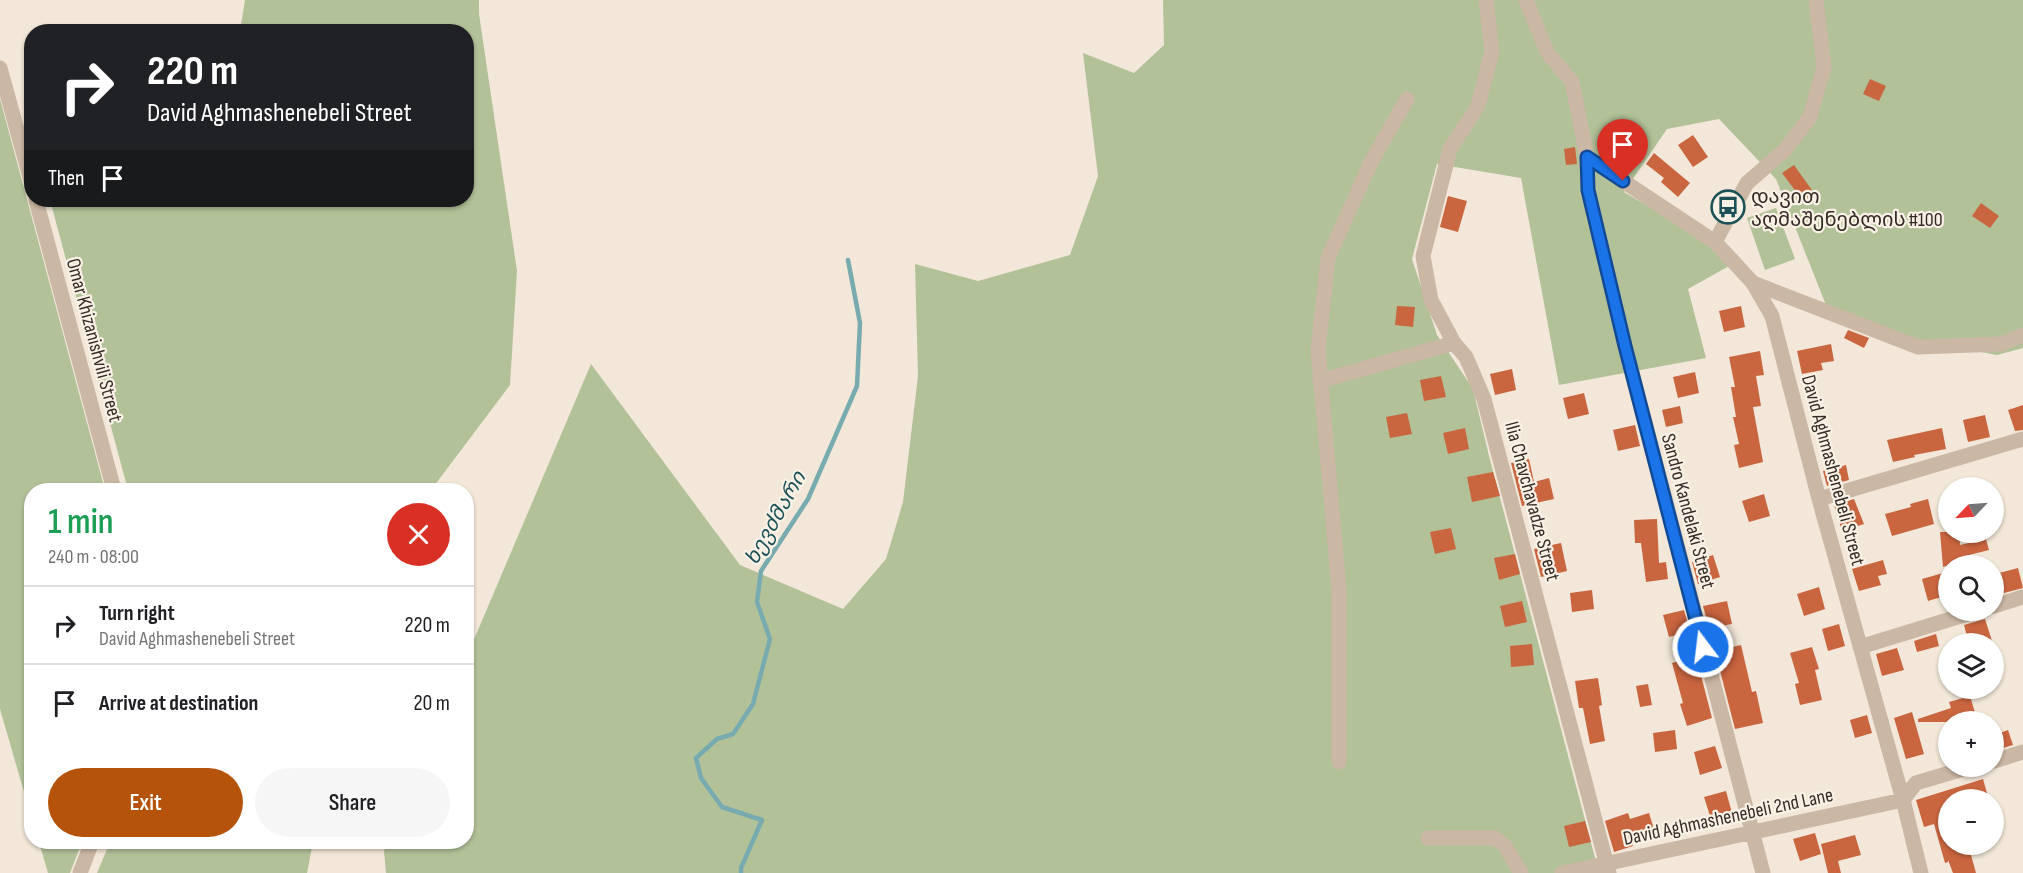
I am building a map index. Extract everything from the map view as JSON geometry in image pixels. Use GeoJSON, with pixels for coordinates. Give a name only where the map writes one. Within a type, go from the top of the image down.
{"type":"FeatureCollection","features":[{"type":"Feature","properties":{"kind":"street","name":"Ilia Chavchavadze Street"},"geometry":{"type":"LineString","coordinates":[[1486,0],[1492,51],[1484,84],[1478,106],[1450,149],[1423,256],[1431,300],[1454,343],[1466,357],[1484,399],[1608,868]]}},
{"type":"Feature","properties":{"kind":"street","name":"Sandro Kandelaki Street"},"geometry":{"type":"LineString","coordinates":[[1526,0],[1547,52],[1572,82],[1587,157],[1588,190],[1625,346],[1763,873]]}},
{"type":"Feature","properties":{"kind":"street"},"geometry":{"type":"LineString","coordinates":[[1715,242],[1747,183],[1784,151],[1810,117],[1824,67],[1816,0]]}},
{"type":"Feature","properties":{"kind":"street"},"geometry":{"type":"LineString","coordinates":[[0,68],[24,155]]}},
{"type":"Feature","properties":{"kind":"street"},"geometry":{"type":"LineString","coordinates":[[1339,762],[1339,590],[1318,350],[1328,258],[1371,162],[1407,99]]}},
{"type":"Feature","properties":{"kind":"street","name":"David Aghmashenebeli Street"},"geometry":{"type":"LineString","coordinates":[[1587,157],[1715,242],[1753,283],[1772,316],[1819,499],[1903,800],[1921,873]]}},
{"type":"Feature","properties":{"kind":"street","name":"Omar Khizanishvili Street"},"geometry":{"type":"LineString","coordinates":[[38,207],[112,483]]}},
{"type":"Feature","properties":{"kind":"street"},"geometry":{"type":"LineString","coordinates":[[1753,283],[1918,347],[2001,344],[2023,335]]}},
{"type":"Feature","properties":{"kind":"street"},"geometry":{"type":"LineString","coordinates":[[1320,381],[1454,343]]}},
{"type":"Feature","properties":{"kind":"street"},"geometry":{"type":"LineString","coordinates":[[1819,499],[2023,439]]}},
{"type":"Feature","properties":{"kind":"street"},"geometry":{"type":"LineString","coordinates":[[2004,603],[2023,597]]}},
{"type":"Feature","properties":{"kind":"street"},"geometry":{"type":"LineString","coordinates":[[1860,647],[1944,621]]}},
{"type":"Feature","properties":{"kind":"street"},"geometry":{"type":"LineString","coordinates":[[2004,758],[2023,752]]}},
{"type":"Feature","properties":{"kind":"street"},"geometry":{"type":"LineString","coordinates":[[1903,800],[1916,783],[1938,776]]}},
{"type":"Feature","properties":{"kind":"street","name":"David Aghmashenebeli 2nd Lane"},"geometry":{"type":"LineString","coordinates":[[1562,873],[1608,868],[1752,832],[1903,800]]}},
{"type":"Feature","properties":{"kind":"street"},"geometry":{"type":"LineString","coordinates":[[1428,838],[1495,838],[1505,846],[1521,873]]}},
{"type":"Feature","properties":{"kind":"street"},"geometry":{"type":"LineString","coordinates":[[80,873],[89,849]]}},
{"type":"Feature","properties":{"kind":"green space"},"geometry":{"type":"Polygon","coordinates":[[[245,0],[479,0],[479,14],[517,271],[510,385],[436,483],[126,483],[52,207],[474,207],[474,24],[241,24],[245,0]]]}},
{"type":"Feature","properties":{"kind":"green space"},"geometry":{"type":"Polygon","coordinates":[[[1163,0],[2023,0],[2023,348],[1997,355],[1906,338],[1828,310],[1776,179],[1719,119],[1667,129],[1624,192],[1711,243],[1729,266],[1688,289],[1706,358],[1559,385],[1521,178],[1437,164],[1412,259],[1437,335],[1473,389],[1599,873],[386,873],[385,849],[474,849],[474,640],[591,364],[740,565],[843,609],[886,559],[903,502],[918,376],[915,264],[978,281],[1070,255],[1098,176],[1083,53],[1134,73],[1164,45],[1163,0]]]}},
{"type":"Feature","properties":{"kind":"green space"},"geometry":{"type":"Polygon","coordinates":[[[0,99],[24,188],[24,207],[29,207],[103,483],[24,483],[24,792],[0,709],[0,99]]]}},
{"type":"Feature","properties":{"kind":"green space"},"geometry":{"type":"Polygon","coordinates":[[[1776,208],[1795,259],[1765,270],[1747,218],[1776,208]]]}},
{"type":"Feature","properties":{"kind":"green space"},"geometry":{"type":"Polygon","coordinates":[[[41,849],[79,849],[70,873],[48,873],[41,849]]]}},
{"type":"Feature","properties":{"kind":"green space"},"geometry":{"type":"Polygon","coordinates":[[[107,849],[312,849],[307,873],[97,873],[107,849]]]}},
{"type":"Feature","properties":{"kind":"building"},"geometry":{"type":"Polygon","coordinates":[[[1870,79],[1886,86],[1879,101],[1863,94],[1870,79]]]}},
{"type":"Feature","properties":{"kind":"building"},"geometry":{"type":"Polygon","coordinates":[[[1693,135],[1708,157],[1693,167],[1678,145],[1693,135]]]}},
{"type":"Feature","properties":{"kind":"building"},"geometry":{"type":"Polygon","coordinates":[[[1575,147],[1577,164],[1566,165],[1564,149],[1575,147]]]}},
{"type":"Feature","properties":{"kind":"building"},"geometry":{"type":"Polygon","coordinates":[[[1654,153],[1690,183],[1678,197],[1661,182],[1664,178],[1646,164],[1654,153]]]}},
{"type":"Feature","properties":{"kind":"building"},"geometry":{"type":"Polygon","coordinates":[[[1794,165],[1814,193],[1803,201],[1782,173],[1794,165]]]}},
{"type":"Feature","properties":{"kind":"building"},"geometry":{"type":"Polygon","coordinates":[[[1448,196],[1467,201],[1458,232],[1440,227],[1448,196]]]}},
{"type":"Feature","properties":{"kind":"building"},"geometry":{"type":"Polygon","coordinates":[[[1981,203],[1999,216],[1990,228],[1972,216],[1981,203]]]}},
{"type":"Feature","properties":{"kind":"building"},"geometry":{"type":"Polygon","coordinates":[[[1397,306],[1415,307],[1413,327],[1395,325],[1397,306]]]}},
{"type":"Feature","properties":{"kind":"building"},"geometry":{"type":"Polygon","coordinates":[[[1741,306],[1745,327],[1724,332],[1719,311],[1741,306]]]}},
{"type":"Feature","properties":{"kind":"building"},"geometry":{"type":"Polygon","coordinates":[[[1848,330],[1869,338],[1864,348],[1844,338],[1848,330]]]}},
{"type":"Feature","properties":{"kind":"building"},"geometry":{"type":"Polygon","coordinates":[[[1831,344],[1834,361],[1821,363],[1823,370],[1802,374],[1797,351],[1831,344]]]}},
{"type":"Feature","properties":{"kind":"building"},"geometry":{"type":"Polygon","coordinates":[[[1760,351],[1764,375],[1756,376],[1761,406],[1753,407],[1763,462],[1739,468],[1734,445],[1739,444],[1733,417],[1736,417],[1731,387],[1735,387],[1729,357],[1760,351]]]}},
{"type":"Feature","properties":{"kind":"building"},"geometry":{"type":"Polygon","coordinates":[[[1512,369],[1516,390],[1495,395],[1490,374],[1512,369]]]}},
{"type":"Feature","properties":{"kind":"building"},"geometry":{"type":"Polygon","coordinates":[[[1695,372],[1699,393],[1678,398],[1673,377],[1695,372]]]}},
{"type":"Feature","properties":{"kind":"building"},"geometry":{"type":"Polygon","coordinates":[[[1441,376],[1446,397],[1424,401],[1420,380],[1441,376]]]}},
{"type":"Feature","properties":{"kind":"building"},"geometry":{"type":"Polygon","coordinates":[[[1584,393],[1589,414],[1568,419],[1563,398],[1584,393]]]}},
{"type":"Feature","properties":{"kind":"building"},"geometry":{"type":"Polygon","coordinates":[[[2023,405],[2023,430],[2015,431],[2008,410],[2023,405]]]}},
{"type":"Feature","properties":{"kind":"building"},"geometry":{"type":"Polygon","coordinates":[[[1680,406],[1683,423],[1666,427],[1662,410],[1680,406]]]}},
{"type":"Feature","properties":{"kind":"building"},"geometry":{"type":"Polygon","coordinates":[[[1407,413],[1412,434],[1390,438],[1386,417],[1407,413]]]}},
{"type":"Feature","properties":{"kind":"building"},"geometry":{"type":"Polygon","coordinates":[[[1985,415],[1990,437],[1968,442],[1963,420],[1985,415]]]}},
{"type":"Feature","properties":{"kind":"building"},"geometry":{"type":"Polygon","coordinates":[[[1635,425],[1640,446],[1618,451],[1613,430],[1635,425]]]}},
{"type":"Feature","properties":{"kind":"building"},"geometry":{"type":"Polygon","coordinates":[[[1465,428],[1469,449],[1448,454],[1443,433],[1465,428]]]}},
{"type":"Feature","properties":{"kind":"building"},"geometry":{"type":"Polygon","coordinates":[[[1942,428],[1946,449],[1893,462],[1887,440],[1942,428]]]}},
{"type":"Feature","properties":{"kind":"building"},"geometry":{"type":"Polygon","coordinates":[[[1529,459],[1534,482],[1549,478],[1554,499],[1522,506],[1511,463],[1529,459]]]}},
{"type":"Feature","properties":{"kind":"building"},"geometry":{"type":"Polygon","coordinates":[[[1846,465],[1849,480],[1827,486],[1823,471],[1846,465]]]}},
{"type":"Feature","properties":{"kind":"building"},"geometry":{"type":"Polygon","coordinates":[[[1493,472],[1500,496],[1472,502],[1467,477],[1493,472]]]}},
{"type":"Feature","properties":{"kind":"building"},"geometry":{"type":"Polygon","coordinates":[[[1764,494],[1770,516],[1749,522],[1742,501],[1764,494]]]}},
{"type":"Feature","properties":{"kind":"building"},"geometry":{"type":"Polygon","coordinates":[[[1854,499],[1864,524],[1842,531],[1834,505],[1854,499]]]}},
{"type":"Feature","properties":{"kind":"building"},"geometry":{"type":"Polygon","coordinates":[[[1928,499],[1934,524],[1892,536],[1885,514],[1911,507],[1910,504],[1928,499]]]}},
{"type":"Feature","properties":{"kind":"building"},"geometry":{"type":"Polygon","coordinates":[[[1657,519],[1659,563],[1666,562],[1668,579],[1646,582],[1641,543],[1635,543],[1634,520],[1657,519]]]}},
{"type":"Feature","properties":{"kind":"building"},"geometry":{"type":"Polygon","coordinates":[[[1451,528],[1456,549],[1435,554],[1430,532],[1451,528]]]}},
{"type":"Feature","properties":{"kind":"building"},"geometry":{"type":"Polygon","coordinates":[[[1561,543],[1567,571],[1541,577],[1534,549],[1561,543]]]}},
{"type":"Feature","properties":{"kind":"building"},"geometry":{"type":"Polygon","coordinates":[[[1941,543],[1960,543],[1960,545],[1987,543],[1989,550],[1969,555],[1942,555],[1941,543]]]}},
{"type":"Feature","properties":{"kind":"building"},"geometry":{"type":"Polygon","coordinates":[[[1515,554],[1520,574],[1499,580],[1494,558],[1515,554]]]}},
{"type":"Feature","properties":{"kind":"building"},"geometry":{"type":"Polygon","coordinates":[[[1713,555],[1720,577],[1698,584],[1692,562],[1713,555]]]}},
{"type":"Feature","properties":{"kind":"building"},"geometry":{"type":"Polygon","coordinates":[[[1883,560],[1887,574],[1878,576],[1881,585],[1859,591],[1852,569],[1883,560]]]}},
{"type":"Feature","properties":{"kind":"building"},"geometry":{"type":"Polygon","coordinates":[[[2018,568],[2023,588],[2004,593],[2004,572],[2018,568]]]}},
{"type":"Feature","properties":{"kind":"building"},"geometry":{"type":"Polygon","coordinates":[[[1938,574],[1938,598],[1928,601],[1922,579],[1938,574]]]}},
{"type":"Feature","properties":{"kind":"building"},"geometry":{"type":"Polygon","coordinates":[[[1819,587],[1825,609],[1804,616],[1797,594],[1819,587]]]}},
{"type":"Feature","properties":{"kind":"building"},"geometry":{"type":"Polygon","coordinates":[[[1592,590],[1594,609],[1572,612],[1570,593],[1592,590]]]}},
{"type":"Feature","properties":{"kind":"building"},"geometry":{"type":"Polygon","coordinates":[[[1522,601],[1527,622],[1505,627],[1500,606],[1522,601]]]}},
{"type":"Feature","properties":{"kind":"building"},"geometry":{"type":"Polygon","coordinates":[[[1727,601],[1732,624],[1709,628],[1703,606],[1727,601]]]}},
{"type":"Feature","properties":{"kind":"building"},"geometry":{"type":"Polygon","coordinates":[[[1684,610],[1690,631],[1669,637],[1663,615],[1684,610]]]}},
{"type":"Feature","properties":{"kind":"building"},"geometry":{"type":"Polygon","coordinates":[[[1986,621],[1989,633],[1966,633],[1964,625],[1986,621]]]}},
{"type":"Feature","properties":{"kind":"building"},"geometry":{"type":"Polygon","coordinates":[[[1839,624],[1845,646],[1828,651],[1822,629],[1839,624]]]}},
{"type":"Feature","properties":{"kind":"building"},"geometry":{"type":"Polygon","coordinates":[[[1936,634],[1938,646],[1917,652],[1914,641],[1936,634]]]}},
{"type":"Feature","properties":{"kind":"building"},"geometry":{"type":"Polygon","coordinates":[[[1532,644],[1534,665],[1511,667],[1510,646],[1532,644]]]}},
{"type":"Feature","properties":{"kind":"building"},"geometry":{"type":"Polygon","coordinates":[[[1741,645],[1752,692],[1756,691],[1763,723],[1735,729],[1715,651],[1741,645]]]}},
{"type":"Feature","properties":{"kind":"building"},"geometry":{"type":"Polygon","coordinates":[[[1812,647],[1819,669],[1815,670],[1822,700],[1800,705],[1795,684],[1799,683],[1790,653],[1812,647]]]}},
{"type":"Feature","properties":{"kind":"building"},"geometry":{"type":"Polygon","coordinates":[[[1897,648],[1904,670],[1882,676],[1876,654],[1897,648]]]}},
{"type":"Feature","properties":{"kind":"building"},"geometry":{"type":"Polygon","coordinates":[[[1696,656],[1712,718],[1687,726],[1672,663],[1696,656]]]}},
{"type":"Feature","properties":{"kind":"building"},"geometry":{"type":"Polygon","coordinates":[[[1598,678],[1602,705],[1599,706],[1605,741],[1590,744],[1583,708],[1579,708],[1575,681],[1598,678]]]}},
{"type":"Feature","properties":{"kind":"building"},"geometry":{"type":"Polygon","coordinates":[[[1648,684],[1652,705],[1640,707],[1636,686],[1648,684]]]}},
{"type":"Feature","properties":{"kind":"building"},"geometry":{"type":"Polygon","coordinates":[[[1971,699],[1974,711],[1942,711],[1951,708],[1949,702],[1971,699]]]}},
{"type":"Feature","properties":{"kind":"building"},"geometry":{"type":"Polygon","coordinates":[[[1912,712],[1924,754],[1906,759],[1894,718],[1912,712]]]}},
{"type":"Feature","properties":{"kind":"building"},"geometry":{"type":"Polygon","coordinates":[[[1938,712],[1938,722],[1918,722],[1918,719],[1938,712]]]}},
{"type":"Feature","properties":{"kind":"building"},"geometry":{"type":"Polygon","coordinates":[[[1867,715],[1872,733],[1855,738],[1850,720],[1867,715]]]}},
{"type":"Feature","properties":{"kind":"building"},"geometry":{"type":"Polygon","coordinates":[[[1675,730],[1677,749],[1655,752],[1653,733],[1675,730]]]}},
{"type":"Feature","properties":{"kind":"building"},"geometry":{"type":"Polygon","coordinates":[[[2008,730],[2013,745],[2004,748],[2004,731],[2008,730]]]}},
{"type":"Feature","properties":{"kind":"building"},"geometry":{"type":"Polygon","coordinates":[[[1715,746],[1722,768],[1700,775],[1694,752],[1715,746]]]}},
{"type":"Feature","properties":{"kind":"building"},"geometry":{"type":"Polygon","coordinates":[[[1983,779],[1986,789],[1951,789],[1983,779]]]}},
{"type":"Feature","properties":{"kind":"building"},"geometry":{"type":"Polygon","coordinates":[[[1726,791],[1732,813],[1711,819],[1704,797],[1726,791]]]}},
{"type":"Feature","properties":{"kind":"building"},"geometry":{"type":"Polygon","coordinates":[[[1938,793],[1938,838],[1934,824],[1924,827],[1916,800],[1938,793]]]}},
{"type":"Feature","properties":{"kind":"building"},"geometry":{"type":"Polygon","coordinates":[[[1628,813],[1630,819],[1649,813],[1656,836],[1632,843],[1633,846],[1614,852],[1605,821],[1628,813]]]}},
{"type":"Feature","properties":{"kind":"building"},"geometry":{"type":"Polygon","coordinates":[[[1585,821],[1591,842],[1569,847],[1564,826],[1585,821]]]}},
{"type":"Feature","properties":{"kind":"building"},"geometry":{"type":"Polygon","coordinates":[[[1815,833],[1821,854],[1800,861],[1793,839],[1815,833]]]}},
{"type":"Feature","properties":{"kind":"building"},"geometry":{"type":"Polygon","coordinates":[[[1855,835],[1861,855],[1838,861],[1841,873],[1828,873],[1821,844],[1855,835]]]}},
{"type":"Feature","properties":{"kind":"building"},"geometry":{"type":"Polygon","coordinates":[[[1943,855],[1971,855],[1976,873],[1953,873],[1948,860],[1945,863],[1943,855]]]}},
{"type":"Feature","properties":{"kind":"waterway","name":"ხევძმარი"},"geometry":{"type":"LineString","coordinates":[[741,873],[741,868],[762,820],[722,807],[701,778],[696,758],[717,739],[733,734],[753,704],[770,639],[757,602],[761,571],[808,499],[857,386],[860,323],[848,260]]}},
{"type":"Feature","properties":{"kind":"place","name":"დავით აღმაშენებლის #100"},"geometry":{"type":"Point","coordinates":[1728,207]}},
{"type":"Feature","properties":{"kind":"route"},"geometry":{"type":"LineString","coordinates":[[1623,181],[1587,157],[1588,190],[1625,346],[1703,647]]}}]}
